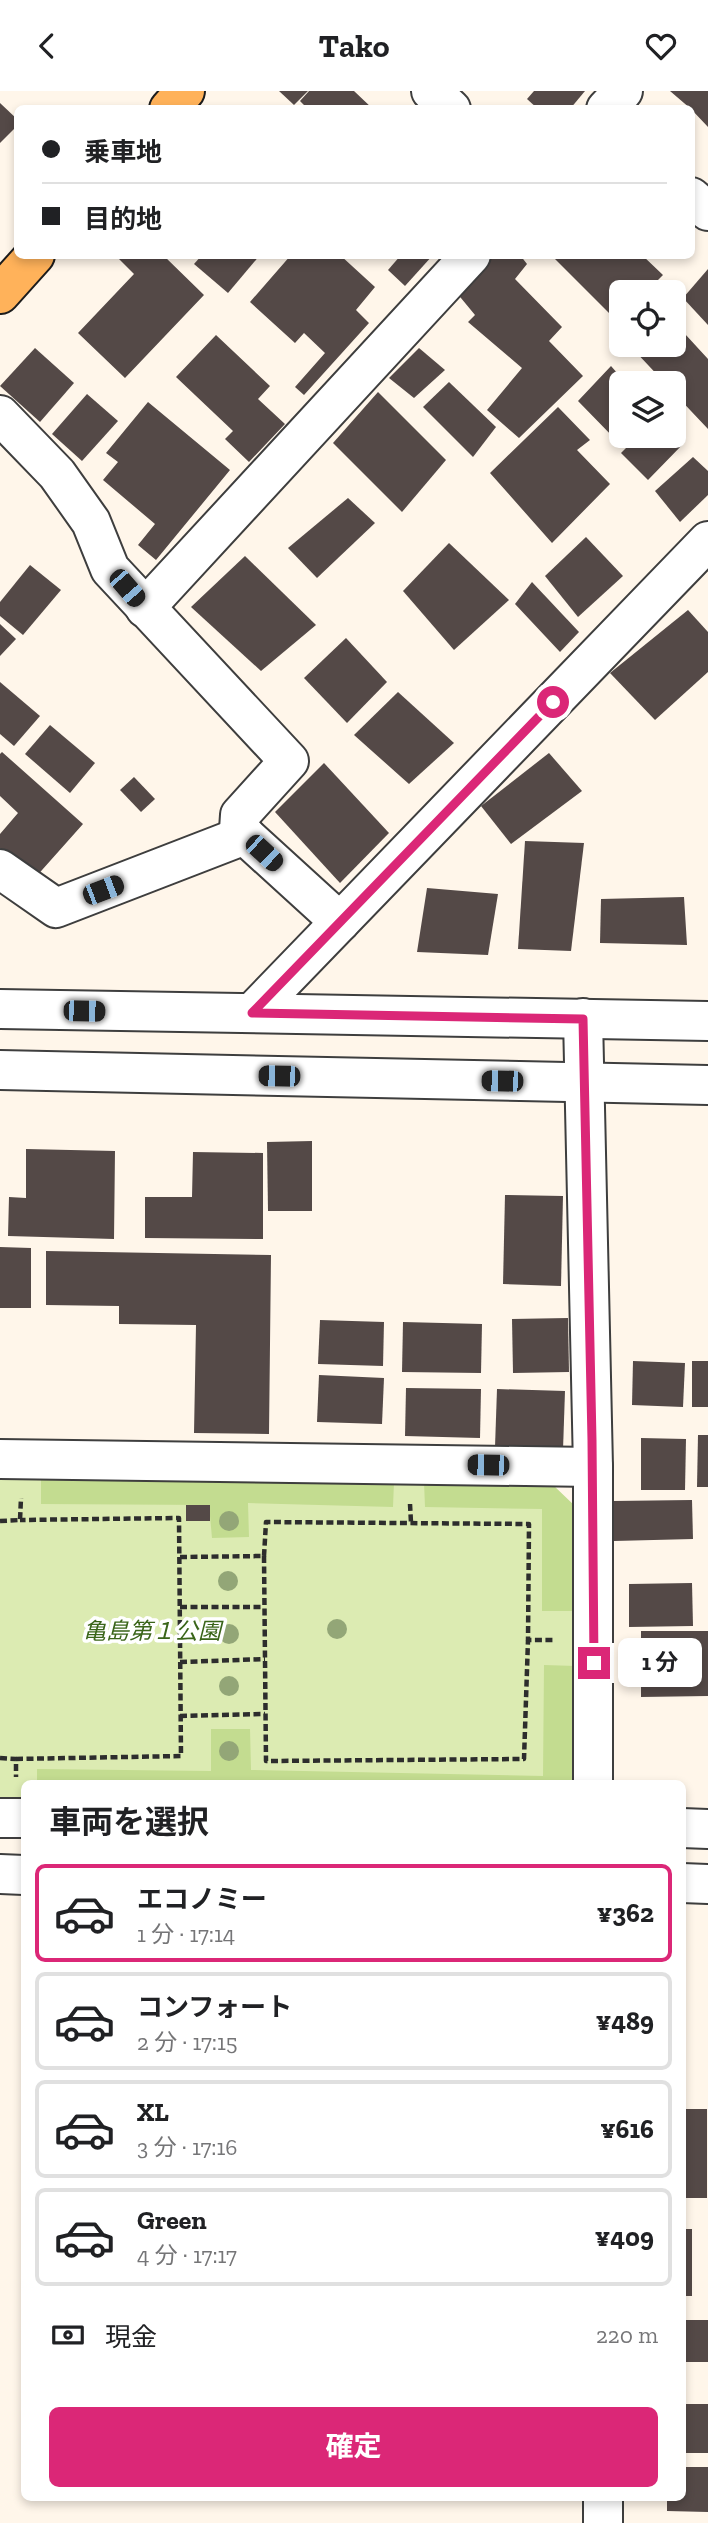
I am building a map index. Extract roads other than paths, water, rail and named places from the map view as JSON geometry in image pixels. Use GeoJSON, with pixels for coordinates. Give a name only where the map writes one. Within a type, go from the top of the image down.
{"type":"FeatureCollection","features":[{"type":"Feature","properties":{"kind":"main road"},"geometry":{"type":"LineString","coordinates":[[173,105],[185,91]]}},
{"type":"Feature","properties":{"kind":"main road"},"geometry":{"type":"LineString","coordinates":[[0,295],[32,259]]}},
{"type":"Feature","properties":{"kind":"street"},"geometry":{"type":"LineString","coordinates":[[431,91],[447,105]]}},
{"type":"Feature","properties":{"kind":"street"},"geometry":{"type":"LineString","coordinates":[[610,105],[623,91]]}},
{"type":"Feature","properties":{"kind":"street"},"geometry":{"type":"LineString","coordinates":[[145,608],[467,259]]}},
{"type":"Feature","properties":{"kind":"street"},"geometry":{"type":"LineString","coordinates":[[0,415],[57,474],[91,522],[110,569],[289,761],[240,815],[239,830],[340,922]]}},
{"type":"Feature","properties":{"kind":"street"},"geometry":{"type":"LineString","coordinates":[[252,1013],[708,541]]}},
{"type":"Feature","properties":{"kind":"street"},"geometry":{"type":"LineString","coordinates":[[0,869],[56,908],[245,835]]}},
{"type":"Feature","properties":{"kind":"street"},"geometry":{"type":"LineString","coordinates":[[0,1009],[708,1021]]}},
{"type":"Feature","properties":{"kind":"street"},"geometry":{"type":"LineString","coordinates":[[583,1019],[593,1467],[593,1780]]}},
{"type":"Feature","properties":{"kind":"street"},"geometry":{"type":"LineString","coordinates":[[0,1070],[708,1085]]}},
{"type":"Feature","properties":{"kind":"street"},"geometry":{"type":"LineString","coordinates":[[0,1459],[593,1467]]}},
{"type":"Feature","properties":{"kind":"street"},"geometry":{"type":"LineString","coordinates":[[0,1818],[21,1818]]}},
{"type":"Feature","properties":{"kind":"street"},"geometry":{"type":"LineString","coordinates":[[686,1828],[708,1829]]}},
{"type":"Feature","properties":{"kind":"street"},"geometry":{"type":"LineString","coordinates":[[0,1874],[21,1875]]}},
{"type":"Feature","properties":{"kind":"street"},"geometry":{"type":"LineString","coordinates":[[686,1883],[708,1884]]}},
{"type":"Feature","properties":{"kind":"street"},"geometry":{"type":"LineString","coordinates":[[603,2501],[603,2523]]}},
{"type":"Feature","properties":{"kind":"park label","name":"亀島第１公園"},"geometry":{"type":"Point","coordinates":[152,1631]}}]}
